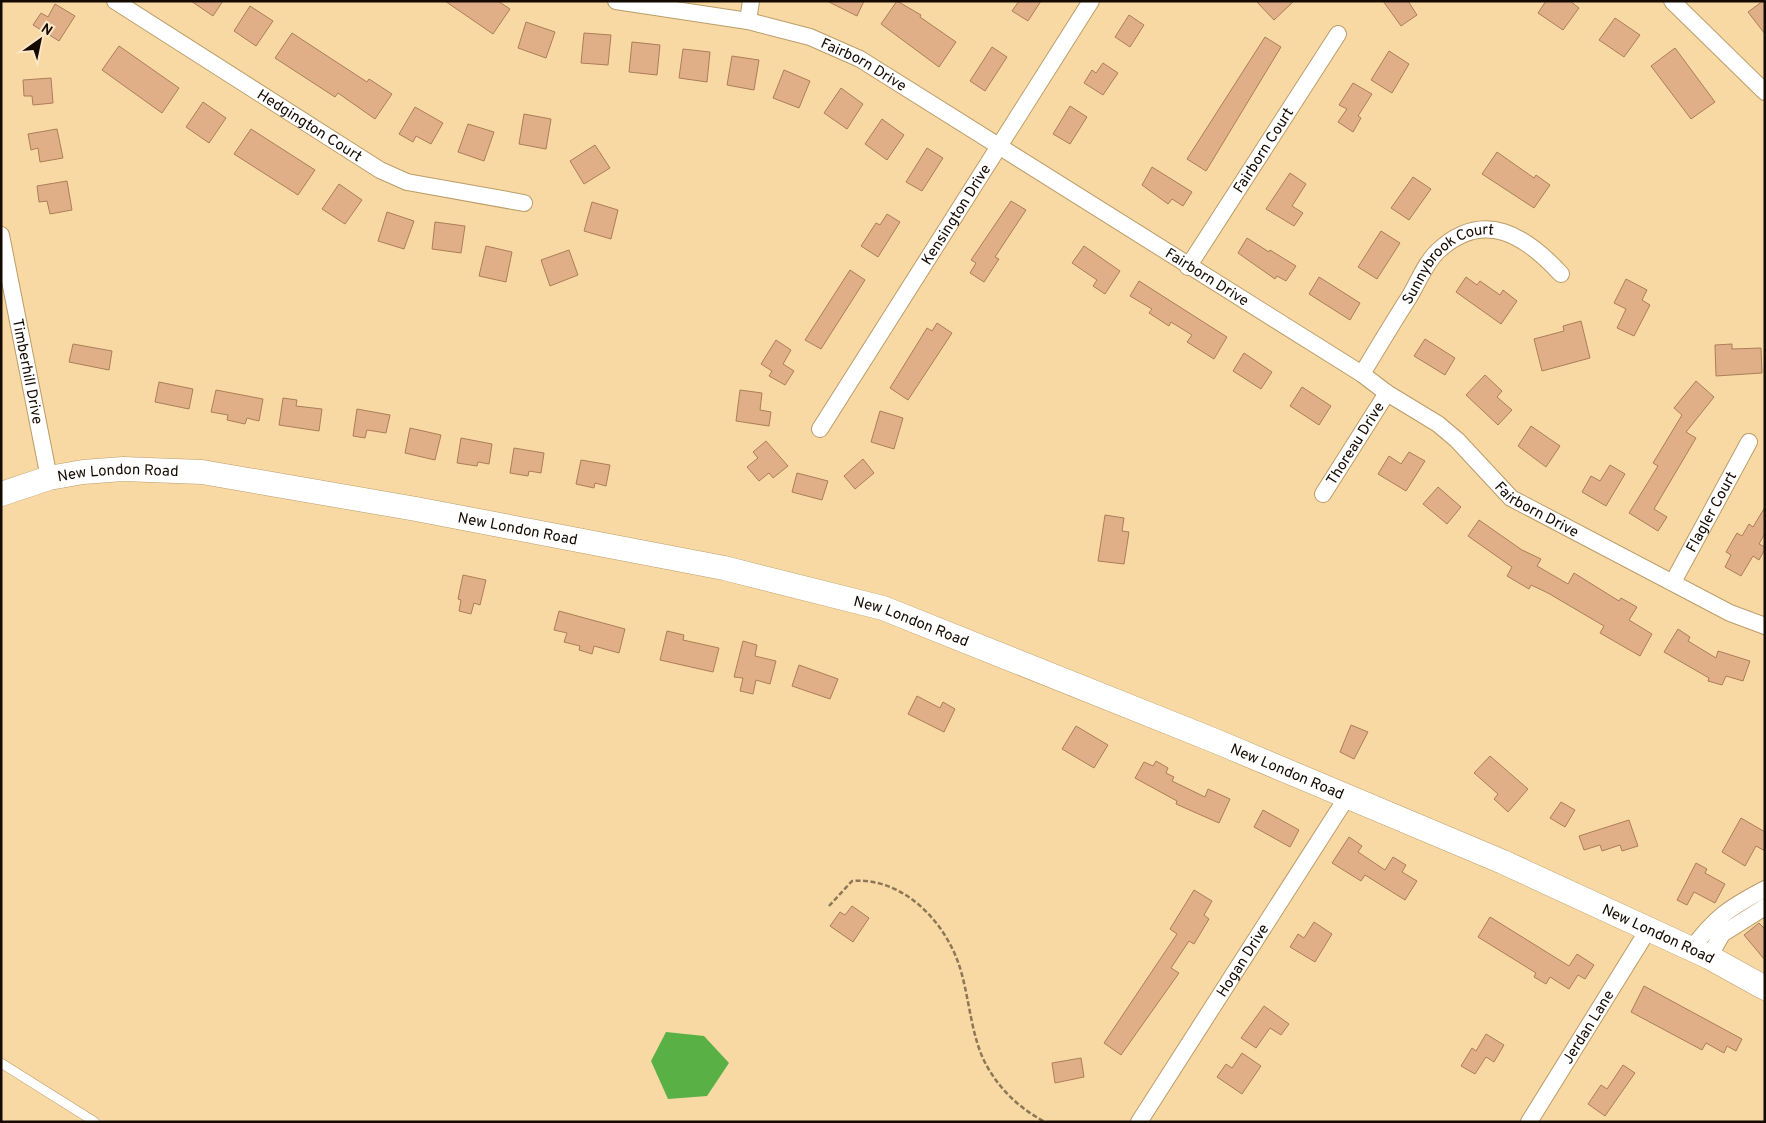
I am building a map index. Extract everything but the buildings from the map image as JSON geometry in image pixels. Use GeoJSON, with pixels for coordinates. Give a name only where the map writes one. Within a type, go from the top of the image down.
{"type":"FeatureCollection","features":[{"type":"Feature","properties":{"kind":"street","name":"Hedgington Court"},"geometry":{"type":"LineString","coordinates":[[115,1],[380,170],[408,182],[524,203]]}},
{"type":"Feature","properties":{"kind":"street","name":"Fairborn Drive"},"geometry":{"type":"LineString","coordinates":[[616,1],[748,21],[810,37],[860,59],[1188,267],[1362,374],[1386,393],[1438,424],[1457,440],[1511,498],[1730,613],[1765,626]]}},
{"type":"Feature","properties":{"kind":"street"},"geometry":{"type":"LineString","coordinates":[[748,21],[751,1]]}},
{"type":"Feature","properties":{"kind":"street","name":"Kensington Drive"},"geometry":{"type":"LineString","coordinates":[[820,429],[1091,1]]}},
{"type":"Feature","properties":{"kind":"street"},"geometry":{"type":"LineString","coordinates":[[1672,1],[1765,92]]}},
{"type":"Feature","properties":{"kind":"street","name":"Fairborn Court"},"geometry":{"type":"LineString","coordinates":[[1188,267],[1338,34]]}},
{"type":"Feature","properties":{"kind":"street","name":"Sunnybrook Court"},"geometry":{"type":"LineString","coordinates":[[1362,374],[1437,252],[1458,236],[1486,229],[1512,234],[1540,252],[1561,274]]}},
{"type":"Feature","properties":{"kind":"street","name":"Timberhill Drive"},"geometry":{"type":"LineString","coordinates":[[1,235],[49,478]]}},
{"type":"Feature","properties":{"kind":"street","name":"Thoreau Drive"},"geometry":{"type":"LineString","coordinates":[[1323,494],[1386,393]]}},
{"type":"Feature","properties":{"kind":"street","name":"Flagler Court"},"geometry":{"type":"LineString","coordinates":[[1673,582],[1749,442]]}},
{"type":"Feature","properties":{"kind":"street","name":"New London Road"},"geometry":{"type":"LineString","coordinates":[[1,494],[49,478],[122,469],[202,472],[416,509],[724,568],[883,608],[1503,862],[1700,954],[1765,988]]}},
{"type":"Feature","properties":{"kind":"street","name":"Hogan Drive"},"geometry":{"type":"LineString","coordinates":[[1139,1122],[1347,797]]}},
{"type":"Feature","properties":{"kind":"street"},"geometry":{"type":"LineString","coordinates":[[1700,954],[1710,924],[1731,906],[1765,889]]}},
{"type":"Feature","properties":{"kind":"street"},"geometry":{"type":"LineString","coordinates":[[1700,954],[1722,934],[1765,907]]}},
{"type":"Feature","properties":{"kind":"street","name":"Jerdan Lane"},"geometry":{"type":"LineString","coordinates":[[1528,1122],[1648,930]]}},
{"type":"Feature","properties":{"kind":"lane"},"geometry":{"type":"LineString","coordinates":[[1,1063],[95,1122]]}},
{"type":"Feature","properties":{"kind":"path"},"geometry":{"type":"LineString","coordinates":[[829,906],[852,881],[863,880],[889,885],[921,905],[939,928],[958,962],[974,1029],[987,1067],[1023,1110],[1045,1122]]}},
{"type":"Feature","properties":{"kind":"shaded area"},"geometry":{"type":"Polygon","coordinates":[[[666,1032],[704,1036],[729,1063],[707,1096],[668,1099],[651,1061],[666,1032]]]}}]}
